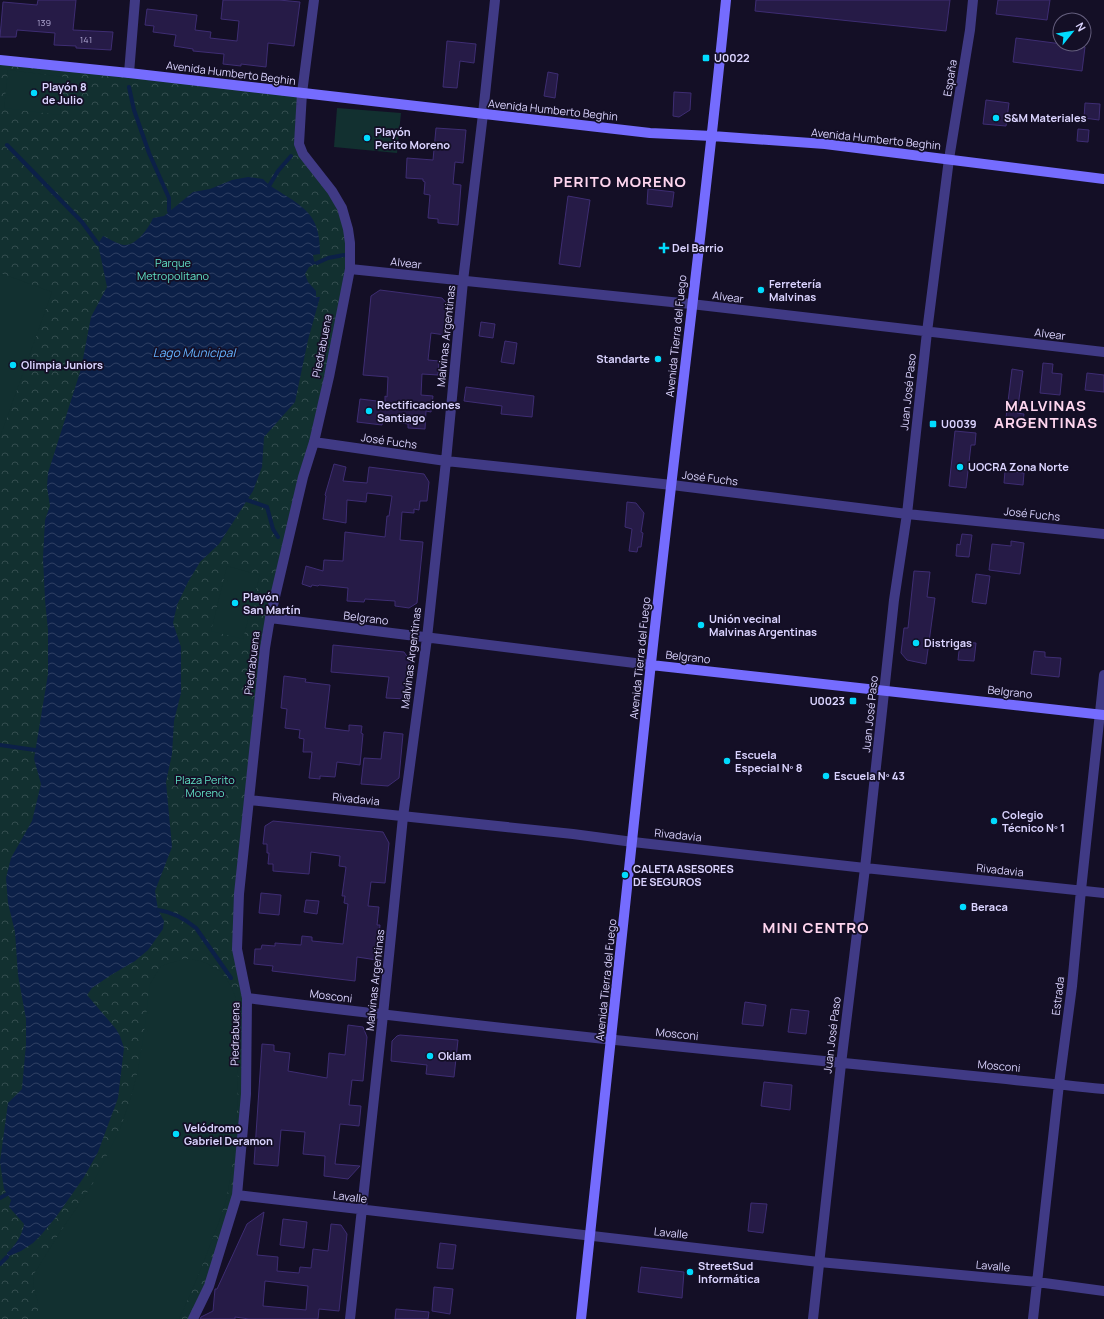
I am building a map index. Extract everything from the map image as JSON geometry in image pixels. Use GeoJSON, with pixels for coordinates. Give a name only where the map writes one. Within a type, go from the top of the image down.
{"type":"FeatureCollection","features":[{"type":"Feature","properties":{"kind":"street"},"geometry":{"type":"LineString","coordinates":[[129,73],[135,0]]}},
{"type":"Feature","properties":{"kind":"street","name":"Piedrabuena"},"geometry":{"type":"LineString","coordinates":[[193,1319],[209,1286],[236,1195],[246,1094],[248,998],[237,949],[239,894],[265,648],[270,618],[303,477],[314,442],[329,377],[350,269],[350,244],[348,229],[342,208],[332,191],[303,154],[299,144],[302,93],[314,0]]}},
{"type":"Feature","properties":{"kind":"street","name":"Malvinas Argentinas"},"geometry":{"type":"LineString","coordinates":[[350,1319],[403,817],[427,638],[463,281],[484,114],[495,0]]}},
{"type":"Feature","properties":{"kind":"street","name":"Avenida Tierra del Fuego"},"geometry":{"type":"LineString","coordinates":[[581,1319],[651,665],[712,136],[726,0]]}},
{"type":"Feature","properties":{"kind":"street","name":"España"},"geometry":{"type":"LineString","coordinates":[[949,159],[970,30],[973,0]]}},
{"type":"Feature","properties":{"kind":"street","name":"Avenida Humberto Beghin"},"geometry":{"type":"LineString","coordinates":[[0,60],[129,73],[650,133],[825,144],[1104,178]]}},
{"type":"Feature","properties":{"kind":"street","name":"Juan José Paso"},"geometry":{"type":"LineString","coordinates":[[813,1319],[894,600],[907,514],[927,332],[949,159]]}},
{"type":"Feature","properties":{"kind":"street","name":"Alvear"},"geometry":{"type":"LineString","coordinates":[[350,269],[692,304],[1104,352]]}},
{"type":"Feature","properties":{"kind":"street","name":"José Fuchs"},"geometry":{"type":"LineString","coordinates":[[314,442],[446,461],[672,485],[907,514],[1104,534]]}},
{"type":"Feature","properties":{"kind":"street","name":"Belgrano"},"geometry":{"type":"LineString","coordinates":[[270,618],[651,665],[1102,714]]}},
{"type":"Feature","properties":{"kind":"street","name":"Estrada"},"geometry":{"type":"LineString","coordinates":[[1033,1319],[1102,714],[1104,675]]}},
{"type":"Feature","properties":{"kind":"street","name":"Rivadavia"},"geometry":{"type":"LineString","coordinates":[[249,800],[573,834],[865,868],[1104,893]]}},
{"type":"Feature","properties":{"kind":"street","name":"Mosconi"},"geometry":{"type":"LineString","coordinates":[[248,998],[383,1015],[841,1064],[1104,1089]]}},
{"type":"Feature","properties":{"kind":"street","name":"Lavalle"},"geometry":{"type":"LineString","coordinates":[[236,1195],[819,1262],[1037,1282],[1104,1291]]}},
{"type":"Feature","properties":{"kind":"green space","name":"Parque Metropolitano"},"geometry":{"type":"Polygon","coordinates":[[[0,60],[302,93],[299,144],[342,208],[350,269],[270,618],[237,949],[247,998],[237,1195],[193,1319],[0,1319],[0,60]]]}},
{"type":"Feature","properties":{"kind":"green space","name":"Playón 8 de Julio"},"geometry":{"type":"Polygon","coordinates":[[[8,70],[65,77],[60,115],[4,108],[8,70]]]}},
{"type":"Feature","properties":{"kind":"green space","name":"Playón Perito Moreno"},"geometry":{"type":"Polygon","coordinates":[[[337,108],[401,113],[397,153],[334,147],[337,108]]]}},
{"type":"Feature","properties":{"kind":"green space","name":"Olimpia Juniors"},"geometry":{"type":"Polygon","coordinates":[[[0,273],[52,292],[0,437],[0,273]]]}},
{"type":"Feature","properties":{"kind":"green space","name":"Playón San Martín"},"geometry":{"type":"Polygon","coordinates":[[[227,566],[260,575],[243,639],[211,631],[227,566]]]}},
{"type":"Feature","properties":{"kind":"green space","name":"Velódromo Gabriel Deramon"},"geometry":{"type":"Polygon","coordinates":[[[183,959],[203,962],[221,972],[229,983],[236,1000],[239,1027],[235,1146],[230,1182],[219,1222],[192,1291],[179,1319],[40,1319],[33,1284],[34,1274],[60,1232],[91,1187],[120,1129],[138,1070],[150,984],[161,966],[183,959]]]}},
{"type":"Feature","properties":{"kind":"water","name":"Lago Municipal"},"geometry":{"type":"Polygon","coordinates":[[[248,177],[263,179],[270,186],[301,206],[312,218],[318,233],[320,254],[313,255],[314,261],[317,263],[309,267],[305,274],[308,282],[316,291],[316,297],[320,297],[308,340],[295,402],[264,437],[262,467],[253,491],[219,544],[200,562],[177,605],[173,623],[181,647],[181,693],[174,721],[172,754],[166,782],[172,847],[155,891],[158,910],[164,921],[163,929],[148,950],[135,961],[92,988],[87,995],[116,1029],[124,1048],[118,1098],[98,1152],[84,1177],[56,1217],[41,1235],[33,1243],[21,1251],[7,1257],[7,1253],[20,1236],[24,1224],[9,1207],[11,1200],[4,1189],[0,1162],[8,1103],[22,1089],[26,1044],[26,1019],[18,975],[15,932],[8,903],[6,878],[11,858],[32,821],[41,784],[34,759],[48,674],[48,630],[43,558],[45,520],[50,506],[47,487],[48,473],[81,369],[91,317],[107,287],[98,244],[103,236],[116,243],[129,245],[142,236],[153,218],[164,216],[193,192],[210,189],[232,180],[248,177]]]}},
{"type":"Feature","properties":{"kind":"building"},"geometry":{"type":"Polygon","coordinates":[[[38,0],[76,0],[73,30],[113,32],[111,50],[54,45],[55,33],[17,30],[16,37],[0,37],[3,2],[37,5],[38,0]]]}},
{"type":"Feature","properties":{"kind":"building"},"geometry":{"type":"Polygon","coordinates":[[[223,0],[279,0],[300,2],[294,46],[268,43],[266,67],[241,64],[241,66],[223,64],[224,54],[193,51],[193,49],[174,46],[176,35],[153,32],[154,26],[145,25],[147,9],[197,15],[195,30],[211,32],[210,38],[237,41],[239,21],[221,19],[223,0]]]}},
{"type":"Feature","properties":{"kind":"building"},"geometry":{"type":"Polygon","coordinates":[[[756,0],[950,0],[946,31],[755,11],[756,0]]]}},
{"type":"Feature","properties":{"kind":"building"},"geometry":{"type":"Polygon","coordinates":[[[998,0],[1050,0],[1047,20],[996,14],[998,0]]]}},
{"type":"Feature","properties":{"kind":"building"},"geometry":{"type":"Polygon","coordinates":[[[1016,38],[1052,43],[1052,52],[1084,52],[1082,71],[1013,62],[1016,38]]]}},
{"type":"Feature","properties":{"kind":"building"},"geometry":{"type":"Polygon","coordinates":[[[447,41],[476,44],[474,63],[460,61],[457,88],[443,87],[447,41]]]}},
{"type":"Feature","properties":{"kind":"building"},"geometry":{"type":"Polygon","coordinates":[[[548,72],[558,74],[555,98],[544,96],[548,72]]]}},
{"type":"Feature","properties":{"kind":"building"},"geometry":{"type":"Polygon","coordinates":[[[674,92],[691,93],[690,110],[679,117],[673,116],[674,92]]]}},
{"type":"Feature","properties":{"kind":"building"},"geometry":{"type":"Polygon","coordinates":[[[986,100],[1009,103],[1006,126],[983,124],[986,100]]]}},
{"type":"Feature","properties":{"kind":"building"},"geometry":{"type":"Polygon","coordinates":[[[1085,103],[1100,104],[1099,120],[1084,118],[1085,103]]]}},
{"type":"Feature","properties":{"kind":"building"},"geometry":{"type":"Polygon","coordinates":[[[436,128],[466,130],[463,163],[455,162],[453,184],[461,185],[458,225],[438,223],[438,219],[428,218],[430,195],[424,194],[425,182],[423,179],[406,178],[407,158],[433,160],[436,128]]]}},
{"type":"Feature","properties":{"kind":"building"},"geometry":{"type":"Polygon","coordinates":[[[1078,129],[1089,130],[1088,142],[1077,141],[1078,129]]]}},
{"type":"Feature","properties":{"kind":"building"},"geometry":{"type":"Polygon","coordinates":[[[648,189],[674,192],[672,207],[647,204],[648,189]]]}},
{"type":"Feature","properties":{"kind":"building"},"geometry":{"type":"Polygon","coordinates":[[[568,196],[590,200],[580,267],[559,264],[568,196]]]}},
{"type":"Feature","properties":{"kind":"building"},"geometry":{"type":"Polygon","coordinates":[[[380,290],[442,298],[448,305],[445,335],[431,333],[428,360],[439,361],[438,375],[422,374],[421,395],[433,396],[431,412],[426,411],[425,429],[408,428],[408,424],[383,420],[382,425],[357,422],[360,399],[385,402],[385,396],[387,397],[388,377],[363,375],[371,296],[380,290]]]}},
{"type":"Feature","properties":{"kind":"building"},"geometry":{"type":"Polygon","coordinates":[[[481,322],[495,324],[493,338],[479,336],[481,322]]]}},
{"type":"Feature","properties":{"kind":"building"},"geometry":{"type":"Polygon","coordinates":[[[505,341],[517,343],[514,364],[501,362],[505,341]]]}},
{"type":"Feature","properties":{"kind":"building"},"geometry":{"type":"Polygon","coordinates":[[[1043,363],[1053,364],[1052,373],[1062,374],[1060,395],[1040,393],[1043,363]]]}},
{"type":"Feature","properties":{"kind":"building"},"geometry":{"type":"Polygon","coordinates":[[[1012,369],[1023,371],[1017,413],[1024,414],[1022,428],[1005,426],[1012,369]]]}},
{"type":"Feature","properties":{"kind":"building"},"geometry":{"type":"Polygon","coordinates":[[[1087,373],[1104,375],[1104,392],[1085,390],[1087,373]]]}},
{"type":"Feature","properties":{"kind":"building"},"geometry":{"type":"Polygon","coordinates":[[[466,387],[534,396],[532,417],[501,414],[502,406],[464,401],[466,387]]]}},
{"type":"Feature","properties":{"kind":"building","name":"UOCRA Zona Norte"},"geometry":{"type":"Polygon","coordinates":[[[955,431],[976,433],[975,445],[971,445],[966,488],[949,486],[955,431]]]}},
{"type":"Feature","properties":{"kind":"building"},"geometry":{"type":"Polygon","coordinates":[[[334,464],[346,467],[343,481],[367,483],[369,467],[424,474],[429,482],[427,501],[420,501],[419,510],[414,509],[414,513],[402,512],[400,540],[423,542],[417,603],[409,608],[395,606],[395,601],[365,599],[364,602],[347,601],[348,588],[319,585],[312,585],[311,587],[302,584],[306,566],[323,571],[324,560],[343,561],[345,532],[385,537],[387,516],[389,516],[392,496],[367,493],[366,502],[347,500],[346,523],[323,519],[325,495],[334,464]]]}},
{"type":"Feature","properties":{"kind":"building"},"geometry":{"type":"Polygon","coordinates":[[[1005,471],[1024,473],[1023,485],[1004,483],[1005,471]]]}},
{"type":"Feature","properties":{"kind":"building"},"geometry":{"type":"Polygon","coordinates":[[[627,502],[636,503],[644,513],[641,532],[643,533],[641,547],[638,547],[637,552],[629,551],[632,529],[625,527],[627,502]]]}},
{"type":"Feature","properties":{"kind":"building"},"geometry":{"type":"Polygon","coordinates":[[[962,534],[972,535],[969,557],[956,556],[957,544],[960,545],[962,534]]]}},
{"type":"Feature","properties":{"kind":"building"},"geometry":{"type":"Polygon","coordinates":[[[1011,541],[1024,543],[1020,574],[989,570],[992,544],[1011,546],[1011,541]]]}},
{"type":"Feature","properties":{"kind":"building"},"geometry":{"type":"Polygon","coordinates":[[[914,571],[930,572],[927,597],[935,598],[926,664],[907,660],[901,653],[904,628],[908,628],[914,571]]]}},
{"type":"Feature","properties":{"kind":"building"},"geometry":{"type":"Polygon","coordinates":[[[976,574],[990,576],[986,604],[972,602],[976,574]]]}},
{"type":"Feature","properties":{"kind":"building"},"geometry":{"type":"Polygon","coordinates":[[[960,642],[976,643],[974,661],[958,660],[960,642]]]}},
{"type":"Feature","properties":{"kind":"building"},"geometry":{"type":"Polygon","coordinates":[[[333,645],[404,652],[411,662],[407,699],[386,698],[389,677],[331,672],[333,645]]]}},
{"type":"Feature","properties":{"kind":"building"},"geometry":{"type":"Polygon","coordinates":[[[1034,651],[1045,652],[1045,657],[1061,658],[1059,677],[1031,674],[1034,651]]]}},
{"type":"Feature","properties":{"kind":"building"},"geometry":{"type":"Polygon","coordinates":[[[284,676],[306,679],[305,682],[330,685],[325,728],[349,731],[349,725],[362,726],[361,733],[363,734],[360,765],[337,762],[335,777],[320,776],[320,779],[309,778],[312,752],[303,752],[304,739],[299,738],[300,730],[285,728],[287,709],[281,708],[284,676]]]}},
{"type":"Feature","properties":{"kind":"building"},"geometry":{"type":"Polygon","coordinates":[[[384,732],[403,734],[399,778],[388,786],[361,784],[364,758],[381,759],[384,732]]]}},
{"type":"Feature","properties":{"kind":"building"},"geometry":{"type":"Polygon","coordinates":[[[273,821],[383,832],[389,843],[385,883],[371,882],[368,906],[379,907],[377,925],[380,925],[377,960],[357,957],[355,981],[272,971],[273,966],[254,964],[255,949],[261,949],[262,945],[275,946],[275,943],[301,945],[302,936],[312,937],[312,941],[343,944],[348,904],[344,903],[345,896],[342,896],[346,867],[339,866],[340,856],[311,852],[309,874],[273,871],[273,864],[268,864],[269,853],[267,853],[267,844],[263,844],[265,826],[273,821]]]}},
{"type":"Feature","properties":{"kind":"building"},"geometry":{"type":"Polygon","coordinates":[[[261,893],[281,895],[279,915],[259,913],[261,893]]]}},
{"type":"Feature","properties":{"kind":"building"},"geometry":{"type":"Polygon","coordinates":[[[306,900],[319,901],[317,914],[304,912],[306,900]]]}},
{"type":"Feature","properties":{"kind":"building"},"geometry":{"type":"Polygon","coordinates":[[[745,1002],[766,1005],[763,1026],[742,1024],[745,1002]]]}},
{"type":"Feature","properties":{"kind":"building"},"geometry":{"type":"Polygon","coordinates":[[[791,1009],[809,1011],[806,1034],[788,1032],[791,1009]]]}},
{"type":"Feature","properties":{"kind":"building"},"geometry":{"type":"Polygon","coordinates":[[[348,1025],[363,1027],[367,1037],[363,1081],[352,1080],[349,1105],[361,1106],[359,1126],[340,1124],[335,1164],[360,1166],[348,1179],[324,1176],[325,1156],[303,1154],[305,1132],[281,1130],[278,1166],[254,1164],[262,1044],[274,1045],[274,1051],[290,1053],[288,1071],[327,1078],[329,1053],[345,1055],[348,1025]]]}},
{"type":"Feature","properties":{"kind":"building"},"geometry":{"type":"Polygon","coordinates":[[[400,1035],[458,1040],[454,1077],[426,1074],[427,1065],[391,1061],[392,1041],[400,1035]]]}},
{"type":"Feature","properties":{"kind":"building"},"geometry":{"type":"Polygon","coordinates":[[[764,1082],[792,1085],[790,1110],[761,1106],[764,1082]]]}},
{"type":"Feature","properties":{"kind":"building"},"geometry":{"type":"Polygon","coordinates":[[[751,1203],[767,1204],[763,1233],[748,1231],[751,1203]]]}},
{"type":"Feature","properties":{"kind":"building"},"geometry":{"type":"Polygon","coordinates":[[[264,1212],[257,1255],[278,1257],[277,1271],[299,1273],[300,1267],[311,1268],[313,1249],[328,1251],[331,1224],[341,1225],[347,1234],[339,1311],[319,1309],[318,1319],[249,1319],[235,1317],[235,1319],[200,1319],[213,1311],[215,1289],[217,1289],[247,1224],[264,1212]],[[265,1281],[263,1306],[306,1310],[308,1286],[265,1281]]]}},
{"type":"Feature","properties":{"kind":"building"},"geometry":{"type":"Polygon","coordinates":[[[283,1219],[307,1222],[304,1248],[280,1245],[283,1219]]]}},
{"type":"Feature","properties":{"kind":"building"},"geometry":{"type":"Polygon","coordinates":[[[440,1243],[456,1245],[453,1269],[437,1268],[440,1243]]]}},
{"type":"Feature","properties":{"kind":"building"},"geometry":{"type":"Polygon","coordinates":[[[641,1267],[684,1272],[682,1298],[638,1292],[641,1267]]]}},
{"type":"Feature","properties":{"kind":"building"},"geometry":{"type":"Polygon","coordinates":[[[434,1287],[453,1289],[450,1314],[432,1311],[434,1287]]]}},
{"type":"Feature","properties":{"kind":"building"},"geometry":{"type":"Polygon","coordinates":[[[396,1309],[429,1312],[428,1319],[395,1319],[396,1309]]]}},
{"type":"Feature","properties":{"kind":"waterway"},"geometry":{"type":"LineString","coordinates":[[129,87],[134,110],[149,153],[169,198],[169,211]]}},
{"type":"Feature","properties":{"kind":"waterway"},"geometry":{"type":"LineString","coordinates":[[7,145],[82,222],[98,244]]}},
{"type":"Feature","properties":{"kind":"waterway"},"geometry":{"type":"LineString","coordinates":[[269,186],[278,171],[291,156]]}},
{"type":"Feature","properties":{"kind":"waterway"},"geometry":{"type":"LineString","coordinates":[[317,263],[328,258],[344,255]]}},
{"type":"Feature","properties":{"kind":"waterway"},"geometry":{"type":"LineString","coordinates":[[247,500],[267,507],[273,529],[278,537]]}},
{"type":"Feature","properties":{"kind":"waterway"},"geometry":{"type":"LineString","coordinates":[[0,745],[35,750]]}},
{"type":"Feature","properties":{"kind":"waterway"},"geometry":{"type":"LineString","coordinates":[[158,910],[169,912],[178,916],[196,928],[231,978]]}},
{"type":"Feature","properties":{"kind":"waterway"},"geometry":{"type":"LineString","coordinates":[[0,1198],[7,1194]]}},
{"type":"Feature","properties":{"kind":"waterway"},"geometry":{"type":"LineString","coordinates":[[0,1264],[7,1257]]}},
{"type":"Feature","properties":{"kind":"place","name":"U0022"},"geometry":{"type":"Point","coordinates":[706,58]}},
{"type":"Feature","properties":{"kind":"place","name":"Playón 8 de Julio"},"geometry":{"type":"Point","coordinates":[34,93]}},
{"type":"Feature","properties":{"kind":"place","name":"S&M Materiales"},"geometry":{"type":"Point","coordinates":[996,118]}},
{"type":"Feature","properties":{"kind":"place","name":"Playón Perito Moreno"},"geometry":{"type":"Point","coordinates":[367,138]}},
{"type":"Feature","properties":{"kind":"place","name":"Del Barrio"},"geometry":{"type":"Point","coordinates":[664,248]}},
{"type":"Feature","properties":{"kind":"place","name":"Ferretería Malvinas"},"geometry":{"type":"Point","coordinates":[761,290]}},
{"type":"Feature","properties":{"kind":"place","name":"Standarte"},"geometry":{"type":"Point","coordinates":[658,359]}},
{"type":"Feature","properties":{"kind":"place","name":"Olimpia Juniors"},"geometry":{"type":"Point","coordinates":[13,365]}},
{"type":"Feature","properties":{"kind":"place","name":"Rectificaciones Santiago"},"geometry":{"type":"Point","coordinates":[369,411]}},
{"type":"Feature","properties":{"kind":"place","name":"U0039"},"geometry":{"type":"Point","coordinates":[933,424]}},
{"type":"Feature","properties":{"kind":"place","name":"UOCRA Zona Norte"},"geometry":{"type":"Point","coordinates":[960,467]}},
{"type":"Feature","properties":{"kind":"place","name":"Playón San Martín"},"geometry":{"type":"Point","coordinates":[235,603]}},
{"type":"Feature","properties":{"kind":"place","name":"Unión vecinal Malvinas Argentinas"},"geometry":{"type":"Point","coordinates":[701,625]}},
{"type":"Feature","properties":{"kind":"place","name":"Distrigas"},"geometry":{"type":"Point","coordinates":[916,643]}},
{"type":"Feature","properties":{"kind":"place","name":"U0023"},"geometry":{"type":"Point","coordinates":[853,701]}},
{"type":"Feature","properties":{"kind":"place","name":"Escuela Especial Nº 8"},"geometry":{"type":"Point","coordinates":[727,761]}},
{"type":"Feature","properties":{"kind":"place","name":"Escuela Nº 43"},"geometry":{"type":"Point","coordinates":[826,776]}},
{"type":"Feature","properties":{"kind":"place","name":"Colegio Técnico Nº 1"},"geometry":{"type":"Point","coordinates":[994,821]}},
{"type":"Feature","properties":{"kind":"place","name":"CALETA ASESORES DE SEGUROS"},"geometry":{"type":"Point","coordinates":[625,875]}},
{"type":"Feature","properties":{"kind":"place","name":"Beraca"},"geometry":{"type":"Point","coordinates":[963,907]}},
{"type":"Feature","properties":{"kind":"place","name":"Oklam"},"geometry":{"type":"Point","coordinates":[430,1056]}},
{"type":"Feature","properties":{"kind":"place","name":"Velódromo Gabriel Deramon"},"geometry":{"type":"Point","coordinates":[176,1134]}},
{"type":"Feature","properties":{"kind":"place","name":"StreetSud Informática"},"geometry":{"type":"Point","coordinates":[690,1272]}},
{"type":"Feature","properties":{"kind":"district","name":"PERITO MORENO"},"geometry":{"type":"Point","coordinates":[620,182]}},
{"type":"Feature","properties":{"kind":"district","name":"MALVINAS ARGENTINAS"},"geometry":{"type":"Point","coordinates":[1046,414]}},
{"type":"Feature","properties":{"kind":"district","name":"MINI CENTRO"},"geometry":{"type":"Point","coordinates":[816,928]}},
{"type":"Feature","properties":{"kind":"park label","name":"Plaza Perito Moreno"},"geometry":{"type":"Point","coordinates":[205,786]}}]}
